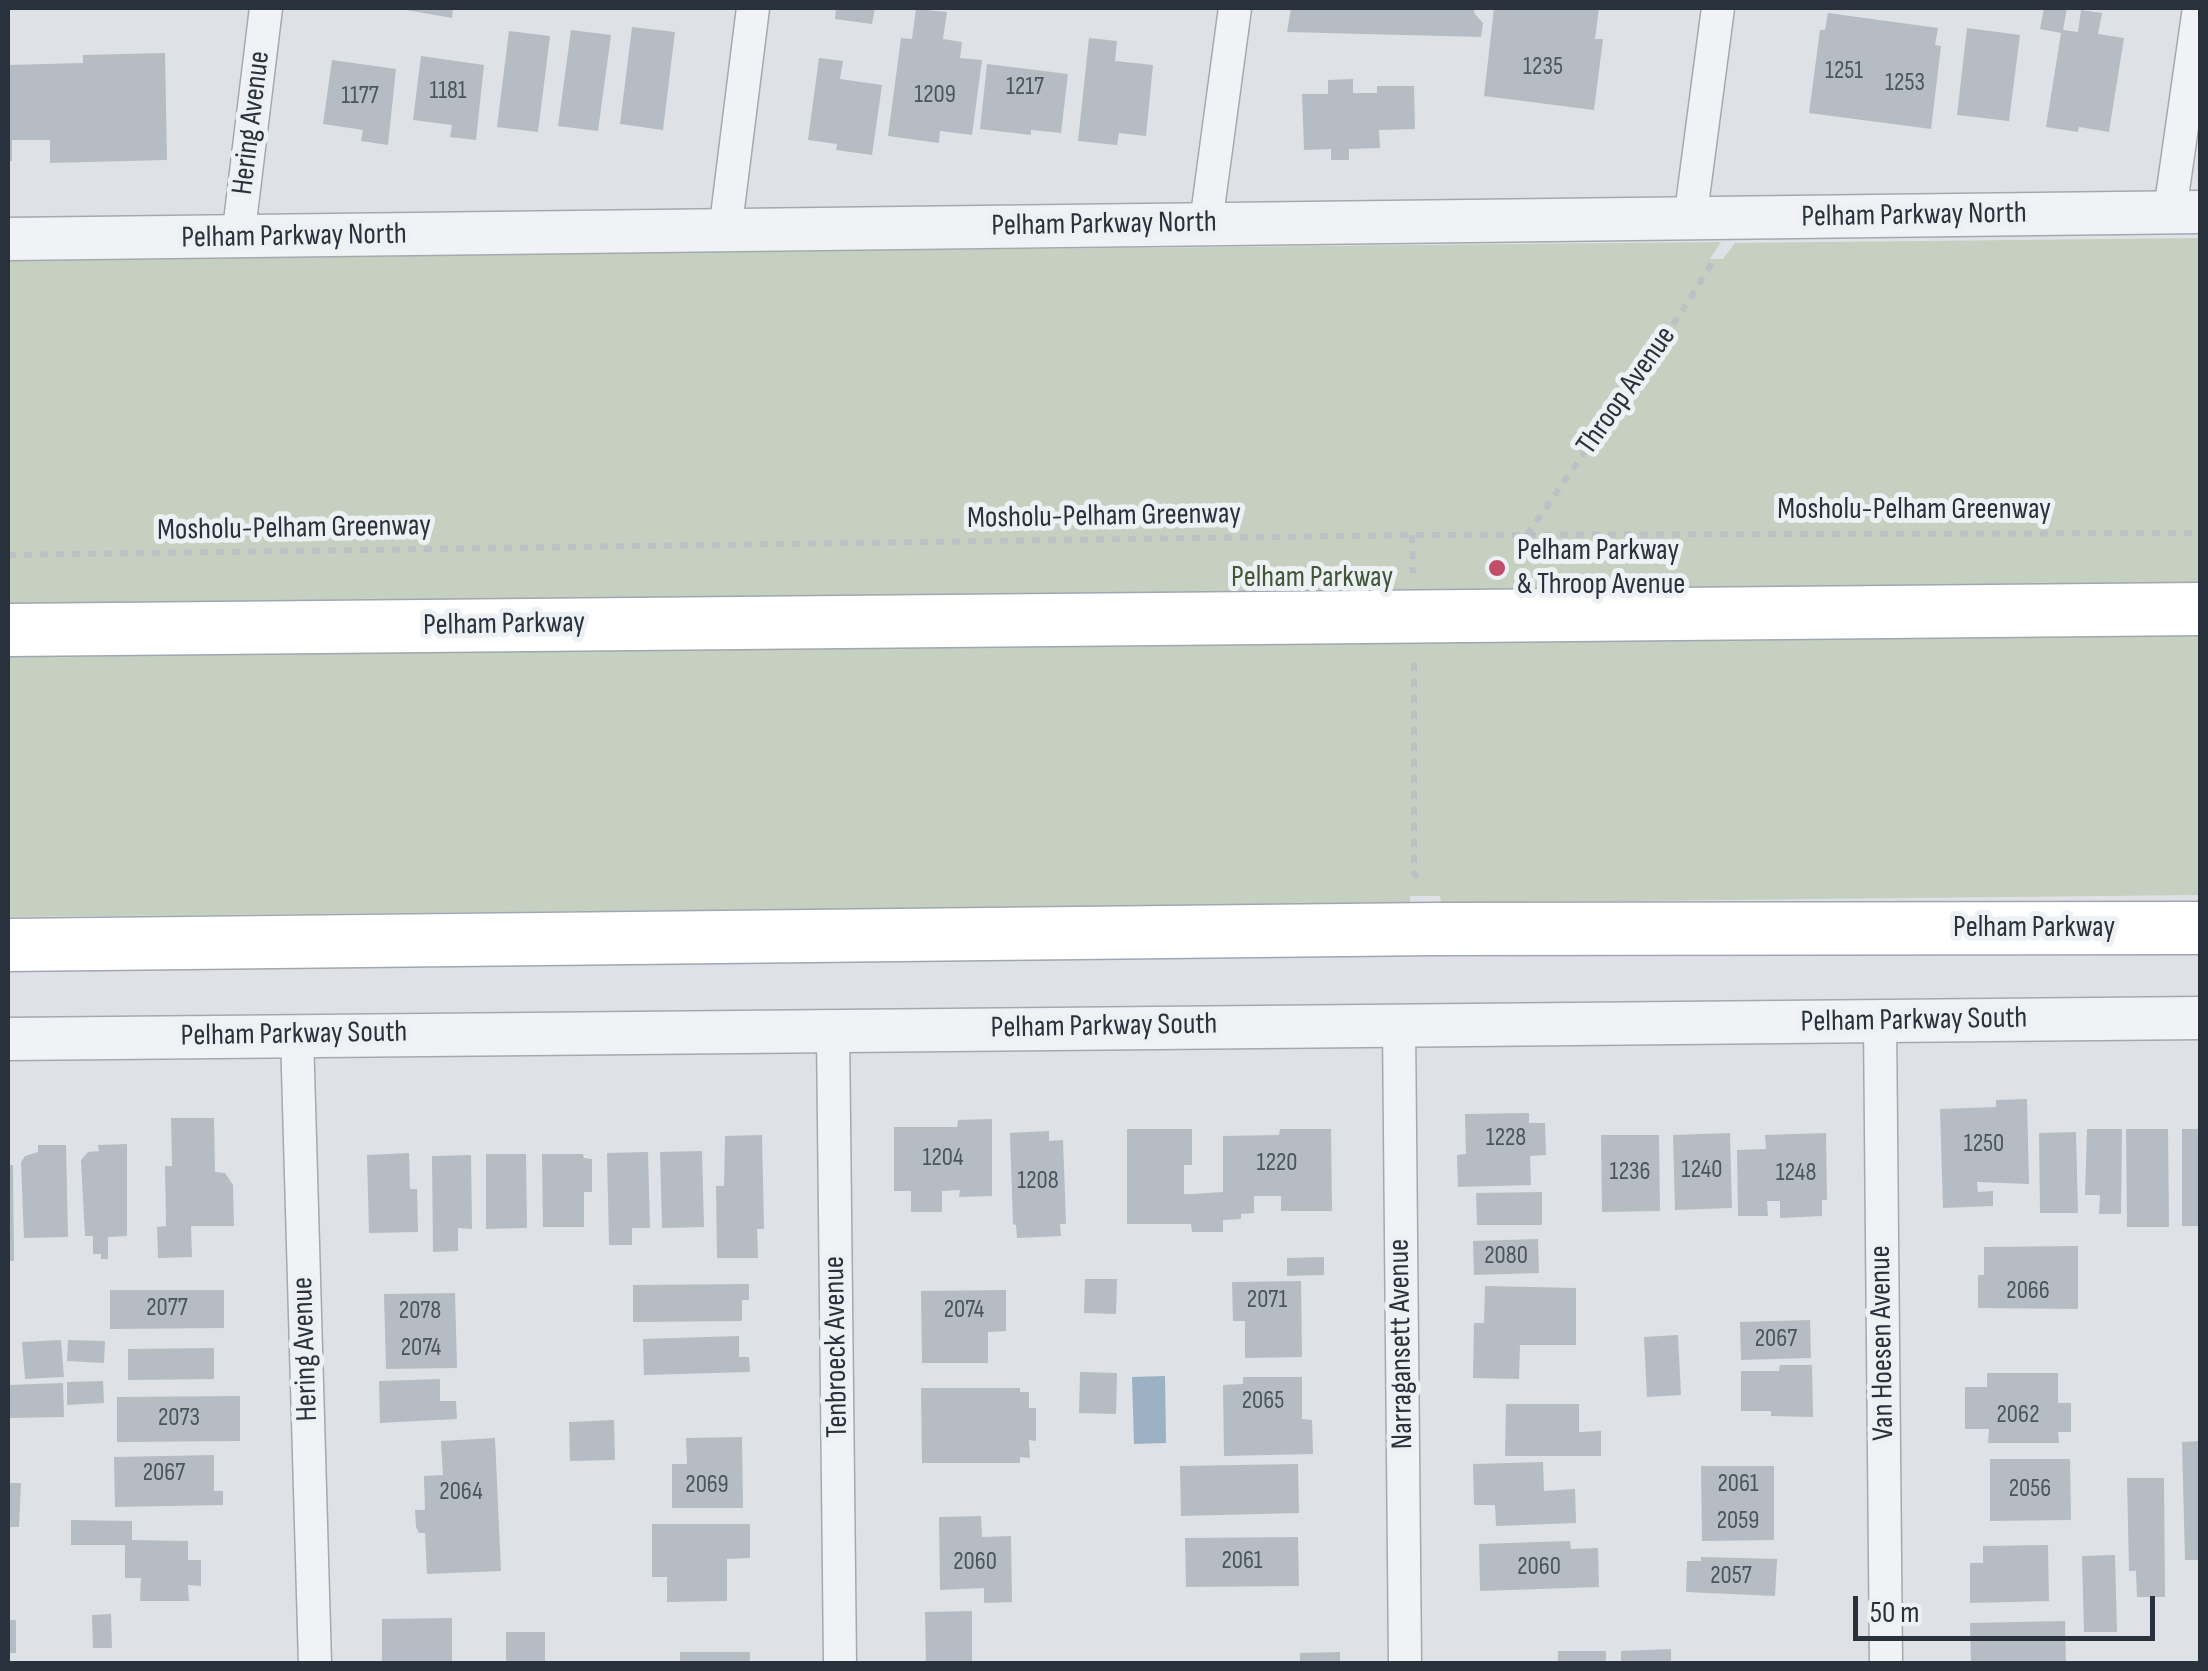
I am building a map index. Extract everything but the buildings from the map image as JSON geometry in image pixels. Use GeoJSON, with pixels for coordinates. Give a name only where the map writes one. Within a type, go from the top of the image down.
{"type":"FeatureCollection","features":[{"type":"Feature","properties":{"kind":"main road","name":"Pelham Parkway"},"geometry":{"type":"LineString","coordinates":[[8,630],[2200,609]]}},
{"type":"Feature","properties":{"kind":"main road","name":"Pelham Parkway"},"geometry":{"type":"LineString","coordinates":[[8,945],[1434,929],[2200,928]]}},
{"type":"Feature","properties":{"kind":"street","name":"Hering Avenue"},"geometry":{"type":"LineString","coordinates":[[238,238],[266,8]]}},
{"type":"Feature","properties":{"kind":"street"},"geometry":{"type":"LineString","coordinates":[[724,232],[753,8]]}},
{"type":"Feature","properties":{"kind":"street"},"geometry":{"type":"LineString","coordinates":[[1206,223],[1234,8]]}},
{"type":"Feature","properties":{"kind":"street"},"geometry":{"type":"LineString","coordinates":[[1707,232],[1718,8]]}},
{"type":"Feature","properties":{"kind":"street"},"geometry":{"type":"LineString","coordinates":[[2185,212],[2199,8]]}},
{"type":"Feature","properties":{"kind":"street","name":"Pelham Parkway North"},"geometry":{"type":"LineString","coordinates":[[8,239],[1206,223],[1707,232],[2185,212]]}},
{"type":"Feature","properties":{"kind":"street","name":"Pelham Parkway South"},"geometry":{"type":"LineString","coordinates":[[8,1039],[2200,1018]]}},
{"type":"Feature","properties":{"kind":"street","name":"Van Hoesen Avenue"},"geometry":{"type":"LineString","coordinates":[[1880,1022],[1886,1664]]}},
{"type":"Feature","properties":{"kind":"street","name":"Narragansett Avenue"},"geometry":{"type":"LineString","coordinates":[[1398,1024],[1406,1664]]}},
{"type":"Feature","properties":{"kind":"street","name":"Tenbroeck Avenue"},"geometry":{"type":"LineString","coordinates":[[833,1031],[840,1664]]}},
{"type":"Feature","properties":{"kind":"street","name":"Hering Avenue"},"geometry":{"type":"LineString","coordinates":[[298,1035],[315,1664]]}},
{"type":"Feature","properties":{"kind":"path","name":"Throop Avenue"},"geometry":{"type":"LineString","coordinates":[[1526,535],[1685,307],[1707,232]]}},
{"type":"Feature","properties":{"kind":"path","name":"Mosholu-Pelham Greenway"},"geometry":{"type":"LineString","coordinates":[[8,555],[1412,534],[2200,533]]}},
{"type":"Feature","properties":{"kind":"path"},"geometry":{"type":"LineString","coordinates":[[1412,534],[1413,576]]}},
{"type":"Feature","properties":{"kind":"path"},"geometry":{"type":"LineString","coordinates":[[1414,657],[1414,873],[1424,888]]}},
{"type":"Feature","properties":{"kind":"green space","name":"Pelham Parkway"},"geometry":{"type":"Polygon","coordinates":[[[2200,238],[2200,895],[1441,903],[1440,896],[1410,896],[1410,903],[8,917],[8,259],[1721,242],[1710,259],[1723,259],[1735,243],[2200,238]]]}},
{"type":"Feature","properties":{"kind":"water"},"geometry":{"type":"Polygon","coordinates":[[[1165,1376],[1166,1443],[1134,1444],[1132,1377],[1165,1376]]]}},
{"type":"Feature","properties":{"kind":"place","name":"Pelham Parkway & Throop Avenue"},"geometry":{"type":"Point","coordinates":[1497,568]}}]}
